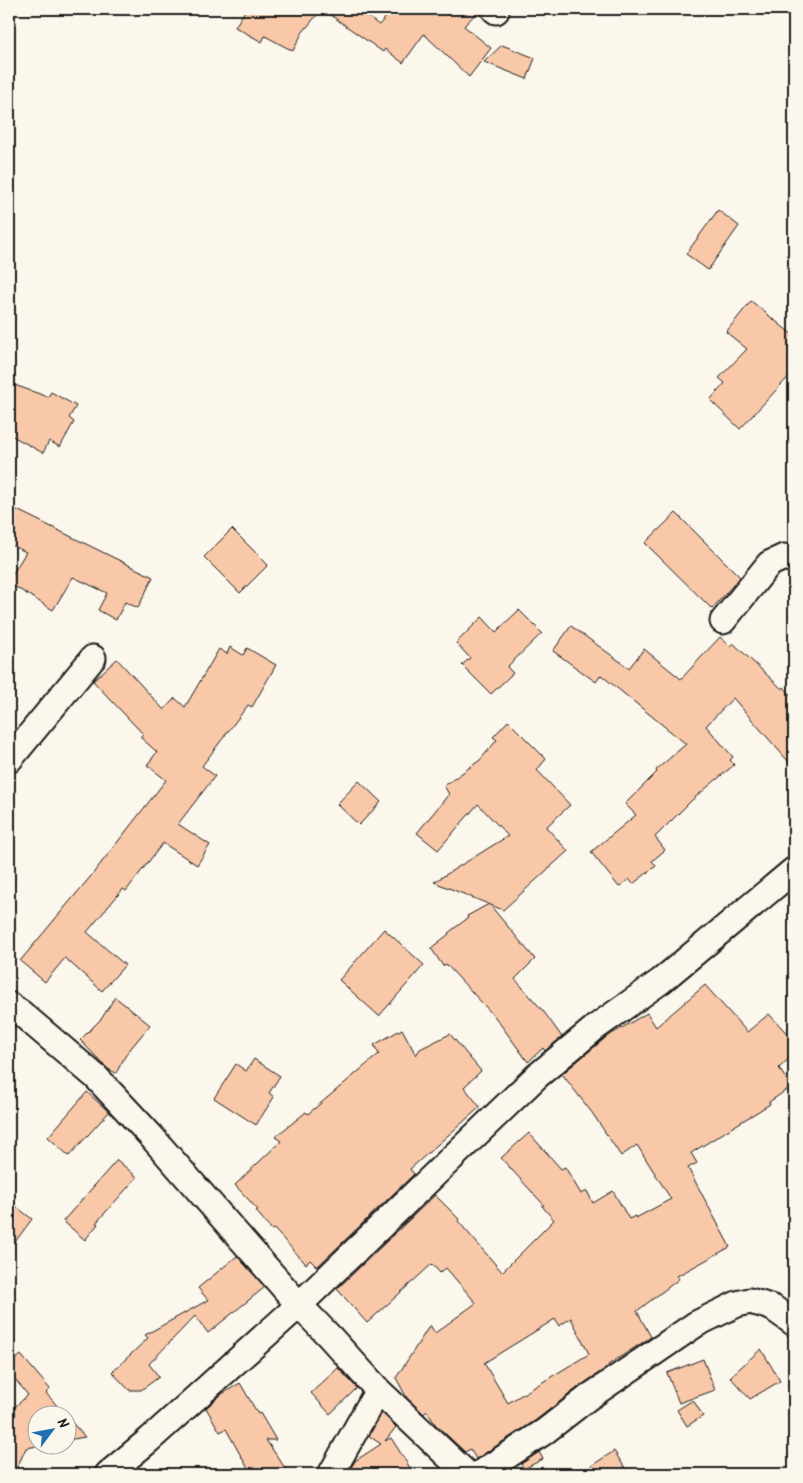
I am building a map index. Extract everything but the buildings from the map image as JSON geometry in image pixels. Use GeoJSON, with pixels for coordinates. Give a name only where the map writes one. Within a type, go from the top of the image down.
{"type":"FeatureCollection","features":[{"type":"Feature","properties":{"kind":"street"},"geometry":{"type":"LineString","coordinates":[[722,621],[769,564],[784,557],[794,560]]}},
{"type":"Feature","properties":{"kind":"street"},"geometry":{"type":"LineString","coordinates":[[9,760],[93,658]]}},
{"type":"Feature","properties":{"kind":"street"},"geometry":{"type":"LineString","coordinates":[[108,1474],[149,1440],[299,1306],[538,1076],[596,1027],[661,981],[794,870]]}},
{"type":"Feature","properties":{"kind":"street"},"geometry":{"type":"LineString","coordinates":[[9,1005],[96,1077],[151,1136],[299,1306],[330,1336],[378,1390],[467,1474]]}},
{"type":"Feature","properties":{"kind":"street"},"geometry":{"type":"LineString","coordinates":[[479,1474],[544,1432],[589,1397],[696,1324],[737,1304],[750,1301],[761,1304],[773,1308],[794,1322]]}},
{"type":"Feature","properties":{"kind":"street"},"geometry":{"type":"LineString","coordinates":[[331,1474],[378,1390]]}}]}
